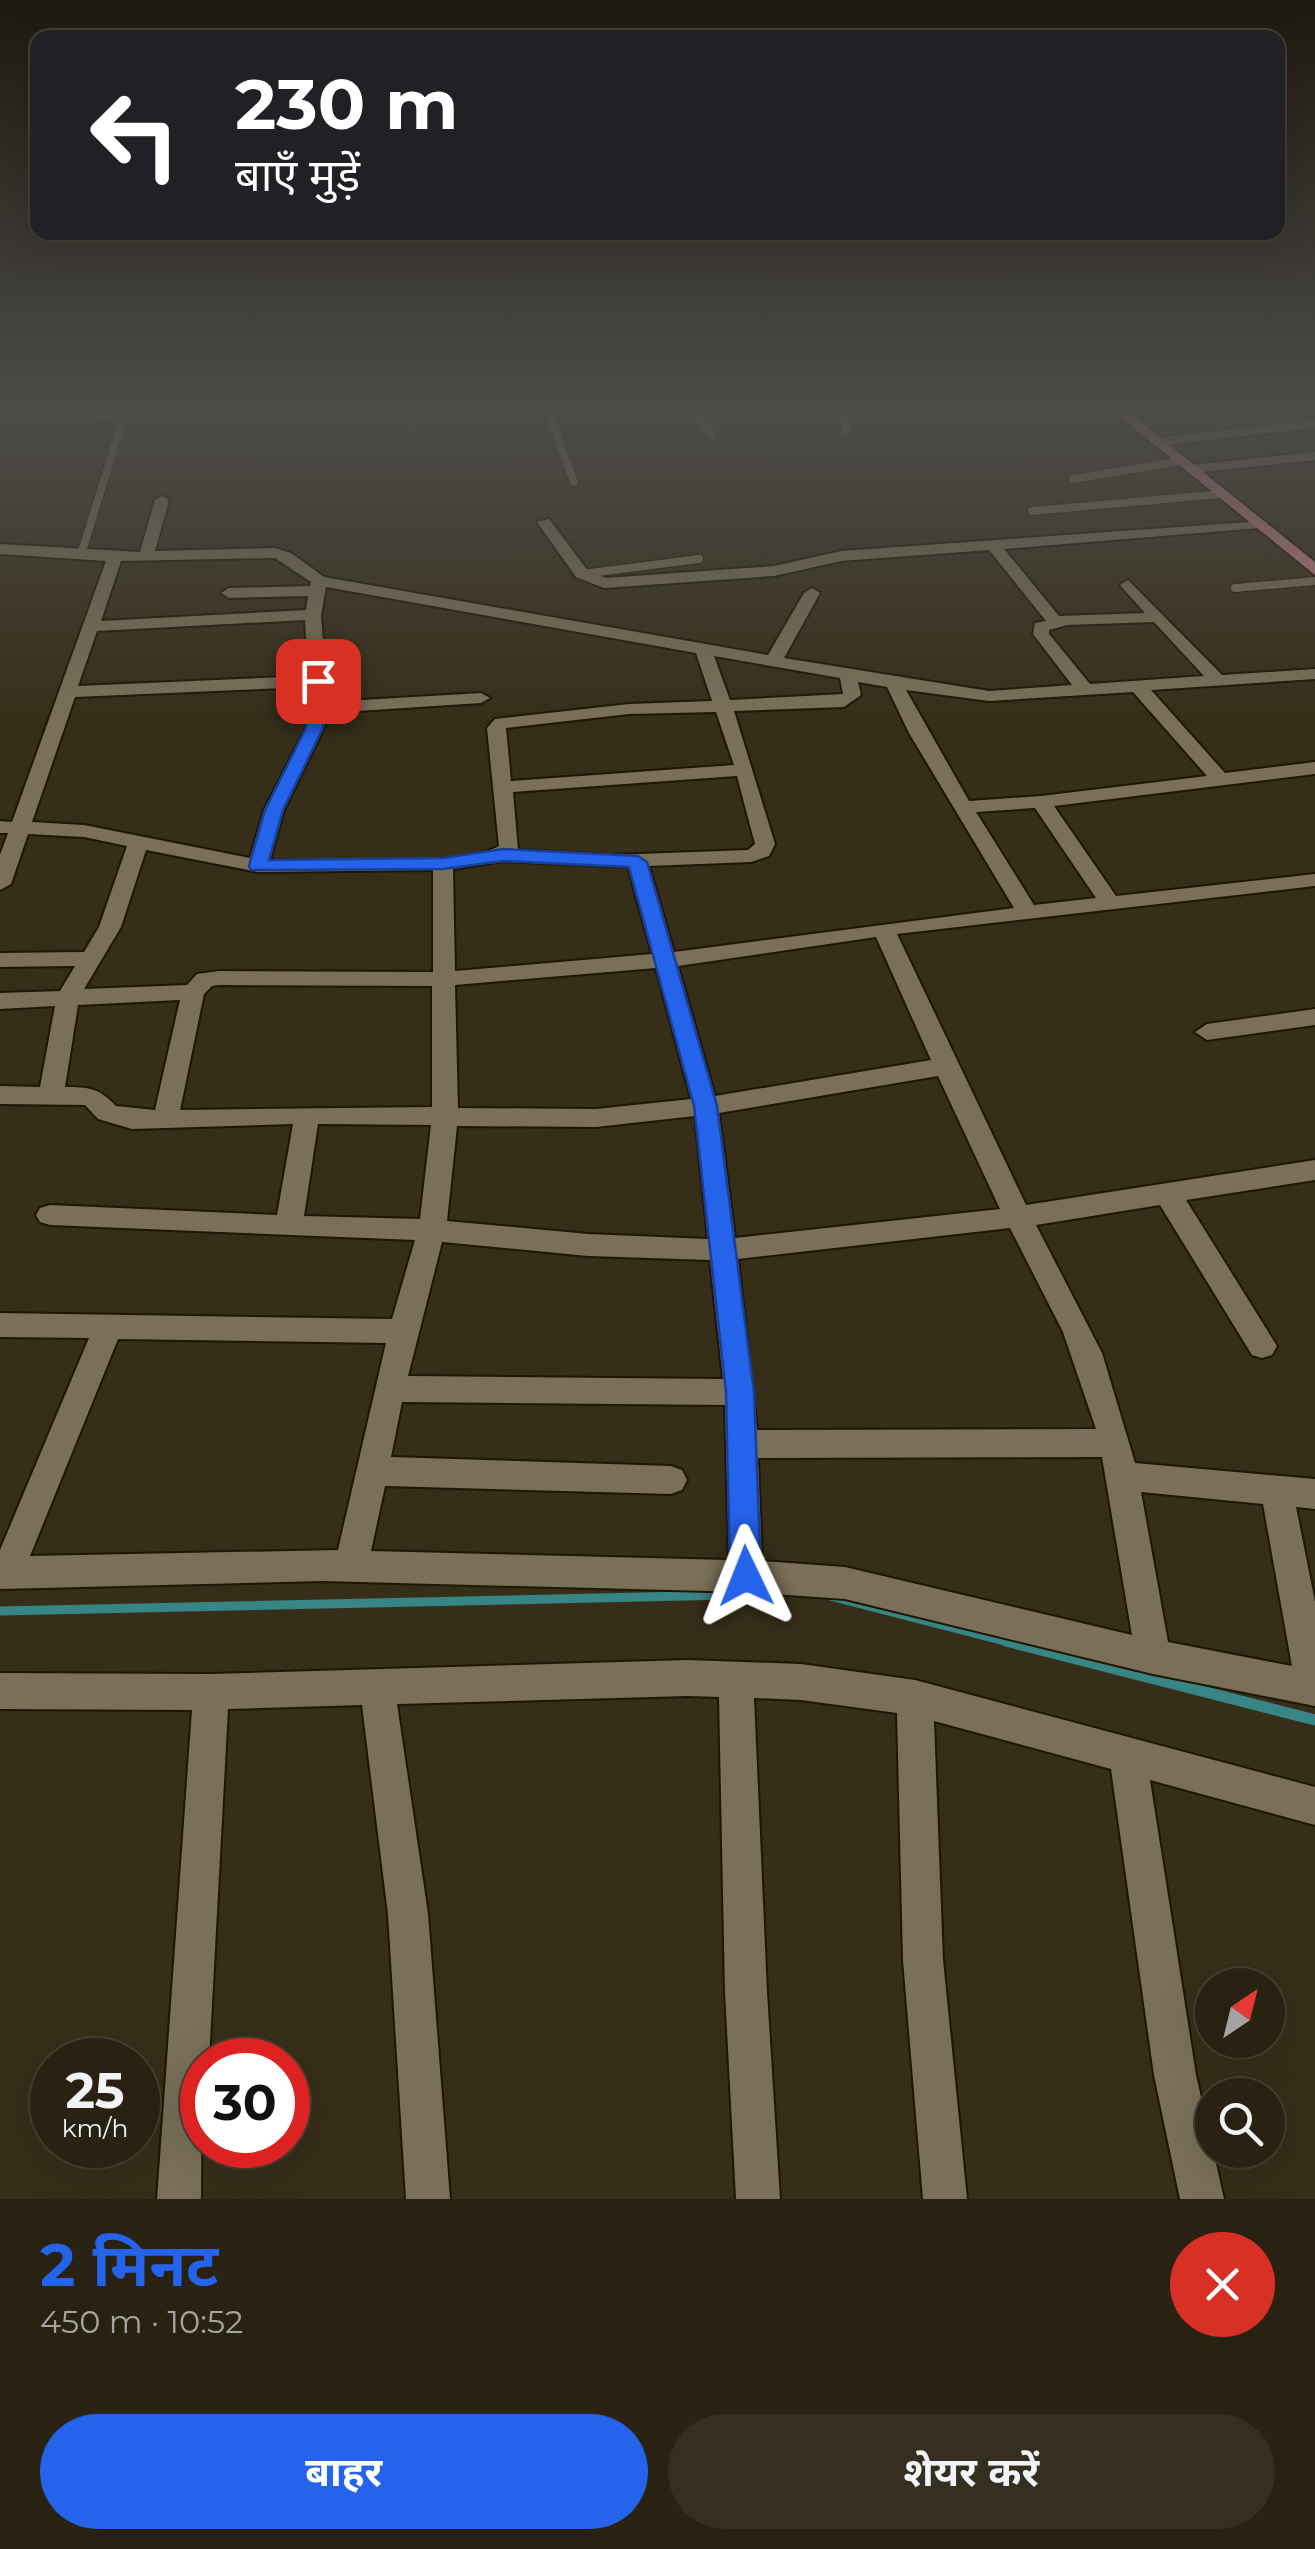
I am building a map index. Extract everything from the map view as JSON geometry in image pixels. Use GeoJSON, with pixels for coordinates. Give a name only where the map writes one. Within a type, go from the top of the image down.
{"type":"FeatureCollection","features":[{"type":"Feature","properties":{"kind":"main road"},"geometry":{"type":"LineString","coordinates":[[1247,514],[1315,570]]}},
{"type":"Feature","properties":{"kind":"street"},"geometry":{"type":"LineString","coordinates":[[146,556],[158,514]]}},
{"type":"Feature","properties":{"kind":"street"},"geometry":{"type":"LineString","coordinates":[[544,522],[582,574],[616,584],[791,569],[841,556],[1260,524]]}},
{"type":"Feature","properties":{"kind":"street"},"geometry":{"type":"LineString","coordinates":[[993,545],[1052,618],[1061,622]]}},
{"type":"Feature","properties":{"kind":"street"},"geometry":{"type":"LineString","coordinates":[[0,548],[115,557],[220,559],[280,554],[317,586]]}},
{"type":"Feature","properties":{"kind":"street"},"geometry":{"type":"LineString","coordinates":[[0,884],[10,826],[115,557]]}},
{"type":"Feature","properties":{"kind":"street"},"geometry":{"type":"LineString","coordinates":[[1128,585],[1218,682]]}},
{"type":"Feature","properties":{"kind":"street"},"geometry":{"type":"LineString","coordinates":[[258,866],[274,810],[308,748],[318,708],[313,616],[317,586]]}},
{"type":"Feature","properties":{"kind":"street"},"geometry":{"type":"LineString","coordinates":[[229,593],[317,586],[989,696],[1315,674]]}},
{"type":"Feature","properties":{"kind":"street"},"geometry":{"type":"LineString","coordinates":[[774,660],[812,593]]}},
{"type":"Feature","properties":{"kind":"street"},"geometry":{"type":"LineString","coordinates":[[90,626],[313,616]]}},
{"type":"Feature","properties":{"kind":"street"},"geometry":{"type":"LineString","coordinates":[[1087,692],[1040,634],[1041,627],[1061,622],[1158,617]]}},
{"type":"Feature","properties":{"kind":"street"},"geometry":{"type":"LineString","coordinates":[[10,826],[84,831],[258,866],[443,864],[503,855],[638,862],[752,856],[762,852],[764,844],[745,770],[702,646]]}},
{"type":"Feature","properties":{"kind":"street"},"geometry":{"type":"LineString","coordinates":[[503,855],[509,848],[496,728],[510,719],[720,705],[844,702],[852,698],[848,673]]}},
{"type":"Feature","properties":{"kind":"street"},"geometry":{"type":"LineString","coordinates":[[65,692],[318,681]]}},
{"type":"Feature","properties":{"kind":"street"},"geometry":{"type":"LineString","coordinates":[[893,681],[962,807],[1027,911]]}},
{"type":"Feature","properties":{"kind":"street"},"geometry":{"type":"LineString","coordinates":[[1139,688],[1220,778]]}},
{"type":"Feature","properties":{"kind":"street"},"geometry":{"type":"LineString","coordinates":[[318,708],[481,698]]}},
{"type":"Feature","properties":{"kind":"street"},"geometry":{"type":"LineString","coordinates":[[962,807],[1040,802],[1315,768]]}},
{"type":"Feature","properties":{"kind":"street"},"geometry":{"type":"LineString","coordinates":[[505,787],[745,770]]}},
{"type":"Feature","properties":{"kind":"street"},"geometry":{"type":"LineString","coordinates":[[1040,802],[1111,904]]}},
{"type":"Feature","properties":{"kind":"street"},"geometry":{"type":"LineString","coordinates":[[51,1094],[68,997],[110,927],[138,842]]}},
{"type":"Feature","properties":{"kind":"street"},"geometry":{"type":"LineString","coordinates":[[638,862],[706,1106],[740,1392],[746,1576]]}},
{"type":"Feature","properties":{"kind":"street"},"geometry":{"type":"LineString","coordinates":[[351,1565],[403,1331],[432,1230],[445,1114],[443,864]]}},
{"type":"Feature","properties":{"kind":"street"},"geometry":{"type":"LineString","coordinates":[[166,1118],[193,992],[205,979],[445,979],[667,960],[1027,911],[1315,880]]}},
{"type":"Feature","properties":{"kind":"street"},"geometry":{"type":"LineString","coordinates":[[884,929],[1018,1217],[1068,1308],[1116,1443],[1152,1657]]}},
{"type":"Feature","properties":{"kind":"street"},"geometry":{"type":"LineString","coordinates":[[0,960],[91,960]]}},
{"type":"Feature","properties":{"kind":"street"},"geometry":{"type":"LineString","coordinates":[[2,1009],[68,997],[193,992]]}},
{"type":"Feature","properties":{"kind":"street"},"geometry":{"type":"LineString","coordinates":[[1207,1032],[1315,1016]]}},
{"type":"Feature","properties":{"kind":"street"},"geometry":{"type":"LineString","coordinates":[[0,1095],[92,1096],[118,1119],[445,1114],[596,1118],[706,1106],[945,1066]]}},
{"type":"Feature","properties":{"kind":"street"},"geometry":{"type":"LineString","coordinates":[[289,1226],[307,1115]]}},
{"type":"Feature","properties":{"kind":"street"},"geometry":{"type":"LineString","coordinates":[[50,1215],[432,1230],[588,1245],[724,1250],[1018,1217],[1315,1170]]}},
{"type":"Feature","properties":{"kind":"street"},"geometry":{"type":"LineString","coordinates":[[1169,1196],[1262,1346]]}},
{"type":"Feature","properties":{"kind":"street"},"geometry":{"type":"LineString","coordinates":[[0,1324],[403,1331]]}},
{"type":"Feature","properties":{"kind":"street"},"geometry":{"type":"LineString","coordinates":[[108,1328],[3,1573],[351,1565],[746,1576],[845,1584],[1152,1657],[1314,1688],[1277,1490]]}},
{"type":"Feature","properties":{"kind":"street"},"geometry":{"type":"LineString","coordinates":[[390,1389],[740,1392]]}},
{"type":"Feature","properties":{"kind":"street"},"geometry":{"type":"LineString","coordinates":[[742,1444],[1116,1443]]}},
{"type":"Feature","properties":{"kind":"street"},"geometry":{"type":"LineString","coordinates":[[372,1471],[671,1480]]}},
{"type":"Feature","properties":{"kind":"street"},"geometry":{"type":"LineString","coordinates":[[1121,1476],[1315,1494]]}},
{"type":"Feature","properties":{"kind":"street"},"geometry":{"type":"LineString","coordinates":[[736,1680],[746,1992],[758,2199]]}},
{"type":"Feature","properties":{"kind":"street"},"geometry":{"type":"LineString","coordinates":[[0,1691],[211,1692],[377,1686],[801,1682],[914,1698],[1315,1806]]}},
{"type":"Feature","properties":{"kind":"street"},"geometry":{"type":"LineString","coordinates":[[377,1686],[408,1914],[428,2199]]}},
{"type":"Feature","properties":{"kind":"street"},"geometry":{"type":"LineString","coordinates":[[178,2199],[211,1692]]}},
{"type":"Feature","properties":{"kind":"street"},"geometry":{"type":"LineString","coordinates":[[914,1698],[922,1960],[945,2199]]}},
{"type":"Feature","properties":{"kind":"street"},"geometry":{"type":"LineString","coordinates":[[1127,1753],[1176,2075],[1202,2199]]}},
{"type":"Feature","properties":{"kind":"lane"},"geometry":{"type":"LineString","coordinates":[[82,555],[94,514]]}},
{"type":"Feature","properties":{"kind":"lane"},"geometry":{"type":"LineString","coordinates":[[582,574],[699,559]]}},
{"type":"Feature","properties":{"kind":"lane"},"geometry":{"type":"LineString","coordinates":[[1236,588],[1315,581]]}},
{"type":"Feature","properties":{"kind":"waterway"},"geometry":{"type":"LineString","coordinates":[[0,1611],[781,1594]]}},
{"type":"Feature","properties":{"kind":"waterway"},"geometry":{"type":"LineString","coordinates":[[830,1596],[1016,1644]]}},
{"type":"Feature","properties":{"kind":"waterway"},"geometry":{"type":"LineString","coordinates":[[1006,1641],[1315,1720]]}},
{"type":"Feature","properties":{"kind":"route"},"geometry":{"type":"LineString","coordinates":[[318,681],[315,728],[274,810],[258,866],[443,864],[503,855],[638,862],[706,1106],[740,1392],[746,1576]]}}]}
